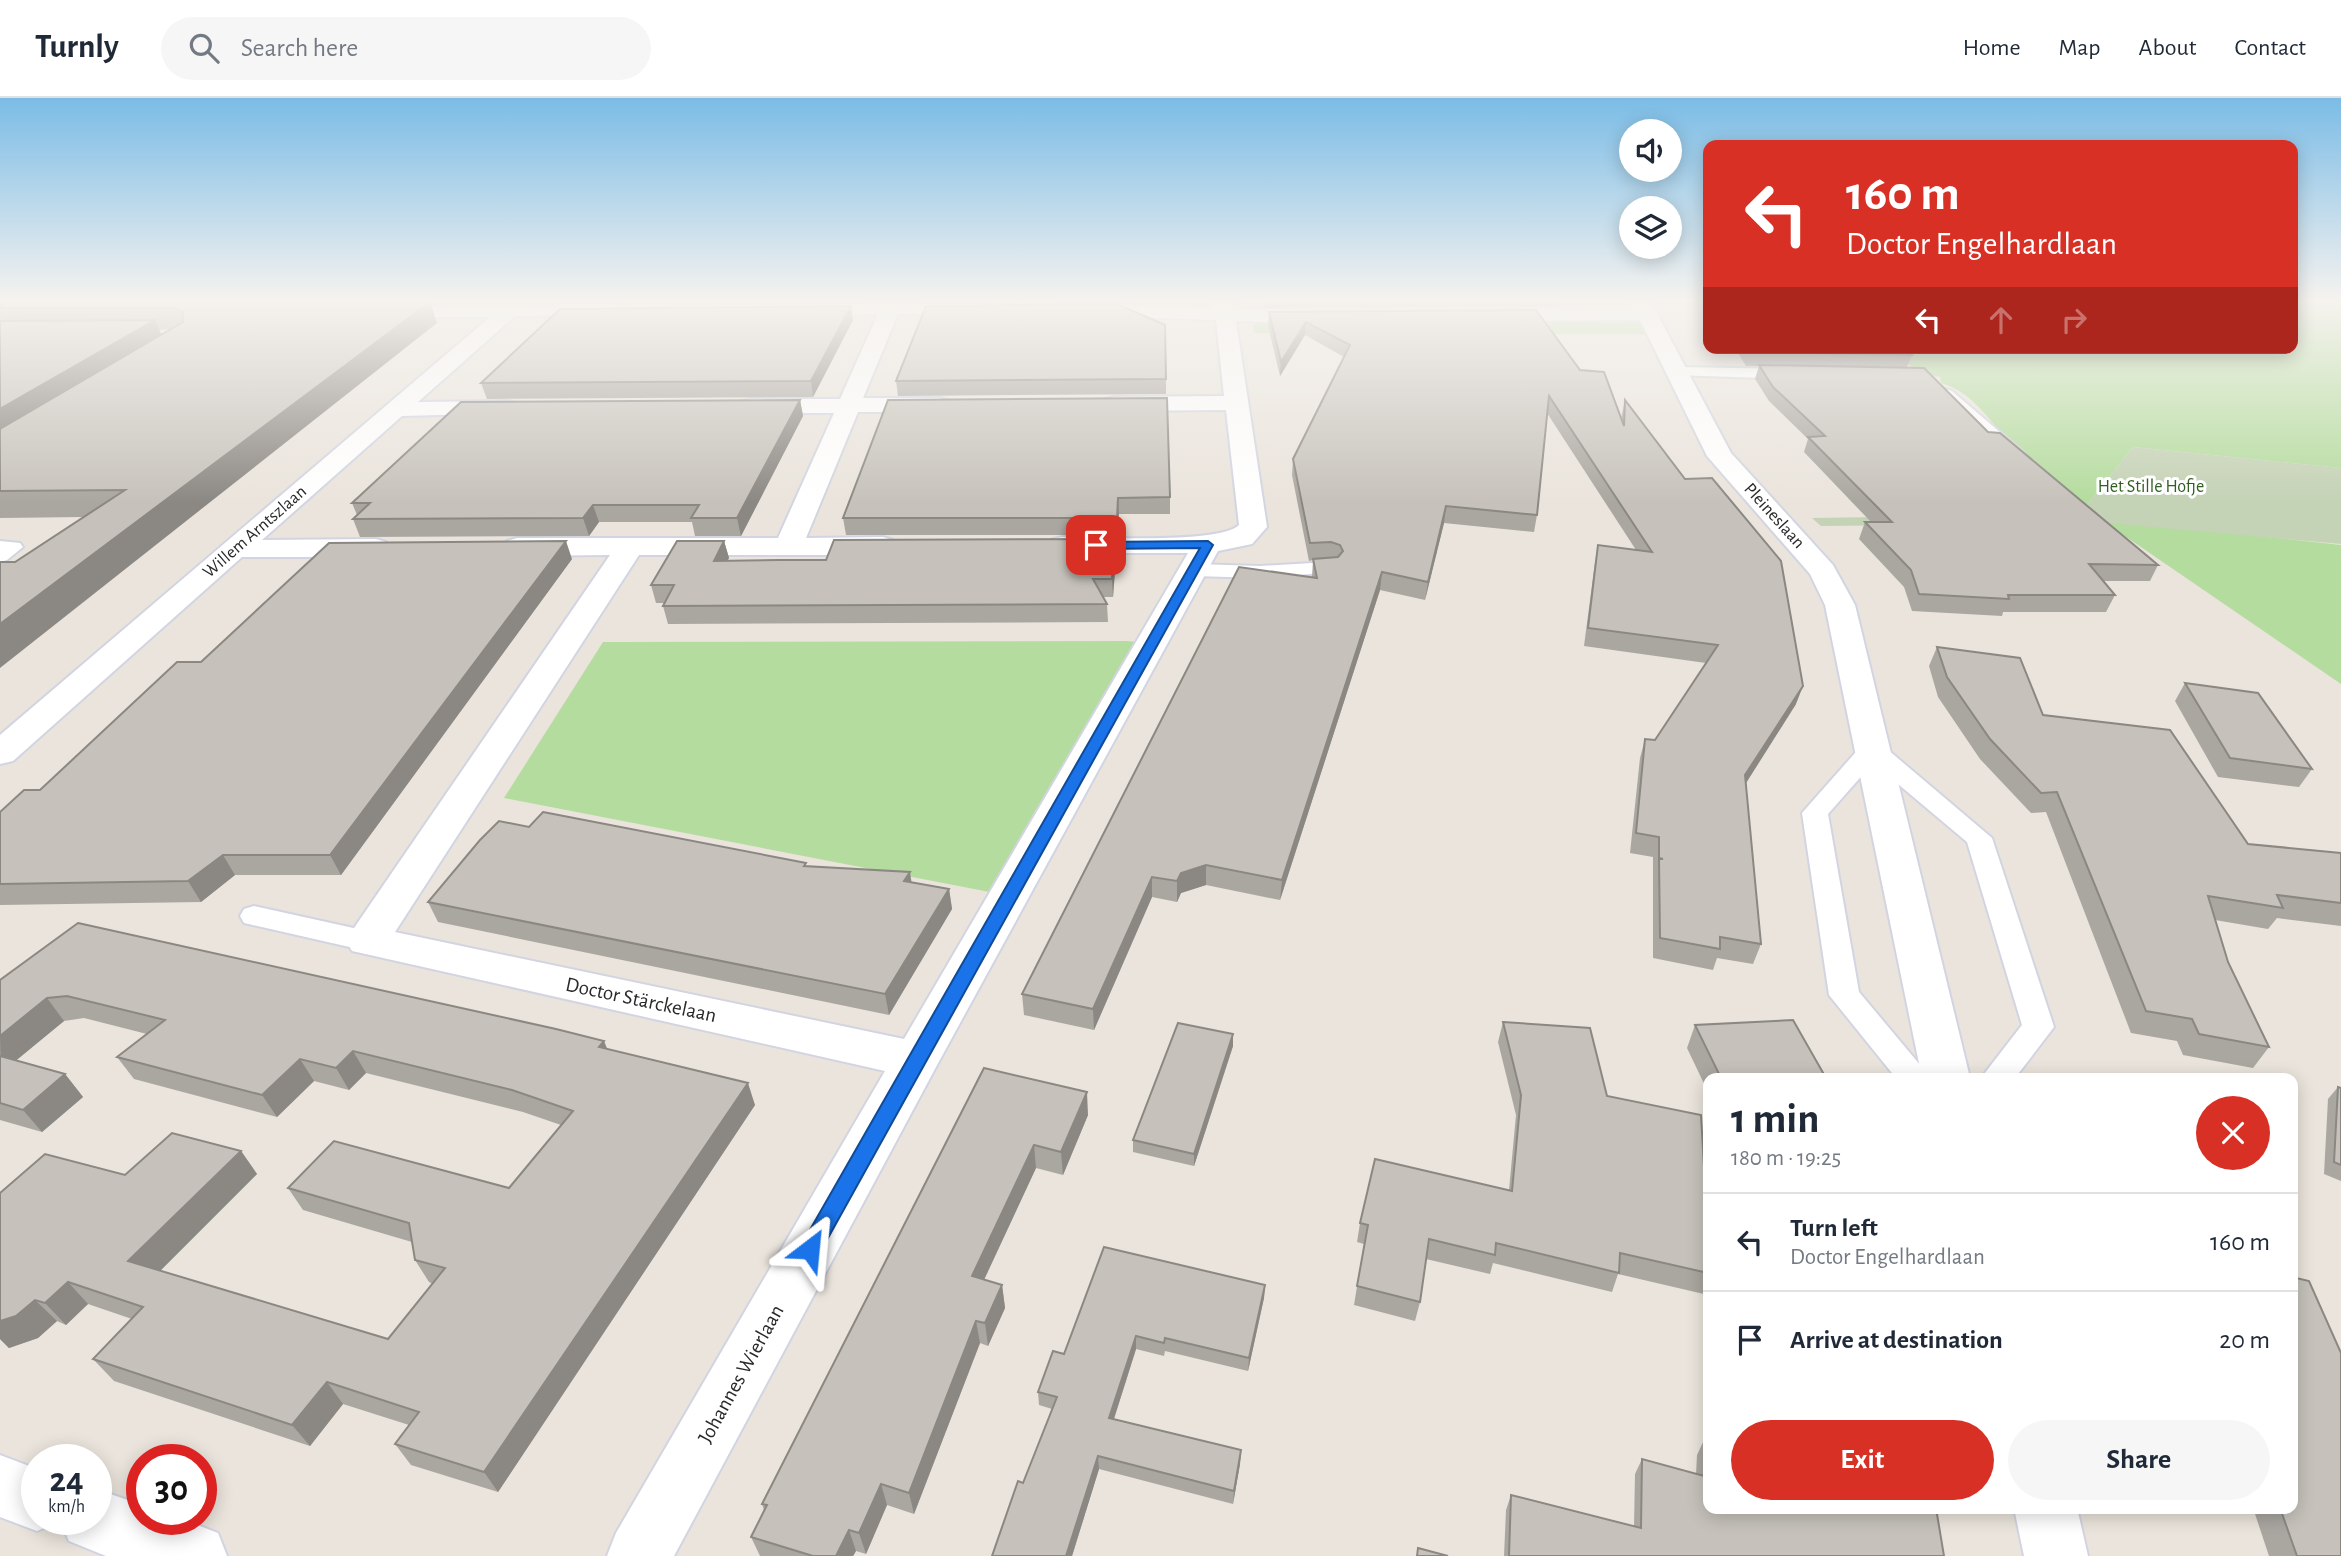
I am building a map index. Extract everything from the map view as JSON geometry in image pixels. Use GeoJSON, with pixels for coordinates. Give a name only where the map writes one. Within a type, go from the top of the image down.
{"type":"FeatureCollection","features":[{"type":"Feature","properties":{"kind":"street","name":"Willem Arntszlaan"},"geometry":{"type":"LineString","coordinates":[[0,753],[446,367]]}},
{"type":"Feature","properties":{"kind":"street"},"geometry":{"type":"LineString","coordinates":[[788,546],[865,367]]}},
{"type":"Feature","properties":{"kind":"street"},"geometry":{"type":"LineString","coordinates":[[1040,545],[1201,557],[1242,538],[1254,527],[1232,367]]}},
{"type":"Feature","properties":{"kind":"street","name":"Pleineslaan"},"geometry":{"type":"LineString","coordinates":[[1675,367],[1720,456],[1823,571],[1840,605],[1945,1073]]}},
{"type":"Feature","properties":{"kind":"street"},"geometry":{"type":"LineString","coordinates":[[1097,404],[1236,403]]}},
{"type":"Feature","properties":{"kind":"street"},"geometry":{"type":"LineString","coordinates":[[725,406],[959,405]]}},
{"type":"Feature","properties":{"kind":"street"},"geometry":{"type":"LineString","coordinates":[[398,409],[533,408]]}},
{"type":"Feature","properties":{"kind":"street"},"geometry":{"type":"LineString","coordinates":[[494,547],[914,545]]}},
{"type":"Feature","properties":{"kind":"street"},"geometry":{"type":"LineString","coordinates":[[367,941],[630,547]]}},
{"type":"Feature","properties":{"kind":"street"},"geometry":{"type":"LineString","coordinates":[[235,549],[398,548]]}},
{"type":"Feature","properties":{"kind":"street","name":"Johannes Wierlaan"},"geometry":{"type":"LineString","coordinates":[[639,1556],[1201,557]]}},
{"type":"Feature","properties":{"kind":"street","name":"Doctor Stärckelaan"},"geometry":{"type":"LineString","coordinates":[[367,941],[916,1060]]}},
{"type":"Feature","properties":{"kind":"street"},"geometry":{"type":"LineString","coordinates":[[0,1486],[21,1494]]}},
{"type":"Feature","properties":{"kind":"street"},"geometry":{"type":"LineString","coordinates":[[2046,1514],[2056,1556]]}},
{"type":"Feature","properties":{"kind":"street"},"geometry":{"type":"LineString","coordinates":[[112,1527],[176,1553]]}},
{"type":"Feature","properties":{"kind":"lane"},"geometry":{"type":"LineString","coordinates":[[1678,372],[1815,374]]}},
{"type":"Feature","properties":{"kind":"lane"},"geometry":{"type":"LineString","coordinates":[[1934,384],[2025,463]]}},
{"type":"Feature","properties":{"kind":"lane"},"geometry":{"type":"LineString","coordinates":[[0,547],[13,547],[0,556]]}},
{"type":"Feature","properties":{"kind":"lane"},"geometry":{"type":"LineString","coordinates":[[1201,557],[1260,572],[1329,568]]}},
{"type":"Feature","properties":{"kind":"lane"},"geometry":{"type":"LineString","coordinates":[[1911,1073],[1844,995],[1815,813],[1872,749],[1979,838],[2038,1027],[2001,1073]]}},
{"type":"Feature","properties":{"kind":"lane","name":"Doctor Stärckelaan"},"geometry":{"type":"LineString","coordinates":[[254,916],[367,941]]}},
{"type":"Feature","properties":{"kind":"green space"},"geometry":{"type":"Polygon","coordinates":[[[1912,367],[2341,367],[2341,468],[2133,447],[2080,514],[2021,456],[1976,404],[1954,388],[1941,383],[1940,377],[1920,374],[1912,367]]]}},
{"type":"Feature","properties":{"kind":"green space","name":"Het Stille Hofje"},"geometry":{"type":"Polygon","coordinates":[[[2133,447],[2341,468],[2341,544],[2106,523],[1821,526],[1812,518],[2080,514],[2133,447]]]}},
{"type":"Feature","properties":{"kind":"green space"},"geometry":{"type":"Polygon","coordinates":[[[2100,519],[2341,545],[2341,684],[2100,519]]]}},
{"type":"Feature","properties":{"kind":"green space"},"geometry":{"type":"Polygon","coordinates":[[[603,642],[1138,642],[1000,894],[504,798],[603,642]]]}},
{"type":"Feature","properties":{"kind":"building"},"geometry":{"type":"Polygon","coordinates":[[[0,367],[73,367],[0,409],[0,367]]]}},
{"type":"Feature","properties":{"kind":"building"},"geometry":{"type":"Polygon","coordinates":[[[106,367],[343,367],[0,624],[0,562],[15,562],[125,490],[0,491],[0,429],[106,367]]]}},
{"type":"Feature","properties":{"kind":"building"},"geometry":{"type":"Polygon","coordinates":[[[498,367],[818,367],[811,381],[481,383],[498,367]]]}},
{"type":"Feature","properties":{"kind":"building"},"geometry":{"type":"Polygon","coordinates":[[[902,367],[1166,367],[1166,379],[896,381],[902,367]]]}},
{"type":"Feature","properties":{"kind":"building"},"geometry":{"type":"Polygon","coordinates":[[[1339,367],[1578,367],[1580,370],[1604,372],[1624,426],[1625,400],[1685,479],[1712,478],[1781,561],[1803,686],[1745,775],[1761,944],[1720,937],[1720,949],[1660,938],[1659,859],[1663,859],[1659,858],[1659,837],[1636,833],[1645,739],[1655,740],[1718,645],[1588,628],[1598,545],[1652,552],[1549,396],[1537,515],[1446,506],[1428,582],[1382,572],[1282,880],[1206,865],[1181,873],[1177,881],[1152,877],[1093,1009],[1022,994],[1239,567],[1317,578],[1313,559],[1338,557],[1343,551],[1340,545],[1331,542],[1310,543],[1293,459],[1339,367]]]}},
{"type":"Feature","properties":{"kind":"building"},"geometry":{"type":"Polygon","coordinates":[[[1760,367],[1924,368],[1988,432],[2000,433],[2158,565],[2089,564],[2115,595],[2008,595],[2009,599],[1919,594],[1911,570],[1865,522],[1892,522],[1808,437],[1825,436],[1773,387],[1760,367]]]}},
{"type":"Feature","properties":{"kind":"building"},"geometry":{"type":"Polygon","coordinates":[[[1167,398],[1170,497],[1118,498],[1117,518],[843,518],[888,400],[1167,398]]]}},
{"type":"Feature","properties":{"kind":"building"},"geometry":{"type":"Polygon","coordinates":[[[800,400],[737,518],[691,518],[699,505],[593,505],[583,518],[353,519],[370,503],[352,503],[461,402],[800,400]]]}},
{"type":"Feature","properties":{"kind":"building"},"geometry":{"type":"Polygon","coordinates":[[[1115,539],[1112,579],[1093,579],[1107,604],[663,606],[674,585],[651,585],[677,541],[724,541],[714,561],[826,560],[834,540],[1115,539]]]}},
{"type":"Feature","properties":{"kind":"building"},"geometry":{"type":"Polygon","coordinates":[[[566,541],[330,855],[223,855],[188,881],[0,884],[0,812],[24,790],[40,790],[177,662],[201,662],[329,543],[566,541]]]}},
{"type":"Feature","properties":{"kind":"building"},"geometry":{"type":"Polygon","coordinates":[[[1937,647],[2020,658],[2043,715],[2170,730],[2248,844],[2341,853],[2341,903],[2277,895],[2283,908],[2208,896],[2228,962],[2269,1047],[2199,1034],[2192,1019],[2146,1011],[2057,792],[2041,793],[1990,739],[1947,677],[1937,647]]]}},
{"type":"Feature","properties":{"kind":"building"},"geometry":{"type":"Polygon","coordinates":[[[2185,683],[2258,693],[2312,769],[2230,758],[2185,683]]]}},
{"type":"Feature","properties":{"kind":"building"},"geometry":{"type":"Polygon","coordinates":[[[543,812],[806,863],[804,866],[910,872],[904,881],[949,889],[885,994],[428,902],[499,821],[529,827],[543,812]]]}},
{"type":"Feature","properties":{"kind":"building"},"geometry":{"type":"Polygon","coordinates":[[[78,923],[556,1029],[604,1041],[599,1047],[748,1083],[484,1472],[395,1444],[419,1412],[327,1382],[292,1425],[93,1359],[143,1307],[68,1282],[45,1303],[35,1300],[16,1316],[0,1321],[0,1193],[45,1154],[125,1175],[172,1133],[241,1151],[128,1261],[388,1339],[445,1268],[415,1260],[409,1223],[288,1188],[334,1141],[509,1188],[573,1111],[512,1090],[353,1051],[336,1068],[300,1059],[262,1095],[117,1057],[165,1020],[67,996],[47,998],[0,1036],[0,980],[78,923]]]}},
{"type":"Feature","properties":{"kind":"building"},"geometry":{"type":"Polygon","coordinates":[[[1793,1020],[1823,1073],[1719,1073],[1695,1025],[1793,1020]]]}},
{"type":"Feature","properties":{"kind":"building"},"geometry":{"type":"Polygon","coordinates":[[[1503,1022],[1590,1028],[1607,1096],[1701,1115],[1703,1272],[1620,1253],[1619,1273],[1496,1243],[1495,1255],[1429,1239],[1420,1302],[1357,1286],[1368,1225],[1360,1223],[1375,1159],[1512,1191],[1521,1095],[1503,1022]]]}},
{"type":"Feature","properties":{"kind":"building"},"geometry":{"type":"Polygon","coordinates":[[[1178,1023],[1233,1034],[1194,1154],[1133,1140],[1178,1023]]]}},
{"type":"Feature","properties":{"kind":"building"},"geometry":{"type":"Polygon","coordinates":[[[0,1056],[65,1074],[23,1110],[0,1103],[0,1056]]]}},
{"type":"Feature","properties":{"kind":"building"},"geometry":{"type":"Polygon","coordinates":[[[984,1068],[1087,1092],[1061,1152],[1034,1145],[972,1276],[1002,1285],[985,1323],[976,1321],[909,1493],[881,1484],[859,1533],[849,1530],[836,1556],[813,1556],[751,1537],[767,1505],[762,1504],[984,1068]]]}},
{"type":"Feature","properties":{"kind":"building"},"geometry":{"type":"Polygon","coordinates":[[[2338,1087],[2341,1088],[2341,1165],[2334,1162],[2338,1087]]]}},
{"type":"Feature","properties":{"kind":"building"},"geometry":{"type":"Polygon","coordinates":[[[1104,1247],[1265,1285],[1249,1358],[1165,1338],[1164,1343],[1136,1336],[1109,1418],[1241,1450],[1234,1491],[1098,1456],[1066,1556],[992,1556],[1018,1481],[1023,1483],[1057,1397],[1038,1392],[1053,1351],[1064,1354],[1104,1247]]]}},
{"type":"Feature","properties":{"kind":"building"},"geometry":{"type":"Polygon","coordinates":[[[2298,1278],[2309,1281],[2341,1353],[2341,1556],[2297,1556],[2282,1514],[2298,1514],[2298,1278]]]}},
{"type":"Feature","properties":{"kind":"building"},"geometry":{"type":"Polygon","coordinates":[[[1642,1459],[1703,1476],[1703,1514],[1937,1514],[1944,1556],[1509,1556],[1511,1495],[1641,1528],[1642,1459]]]}},
{"type":"Feature","properties":{"kind":"building"},"geometry":{"type":"Polygon","coordinates":[[[1418,1548],[1448,1556],[1417,1556],[1418,1548]]]}},
{"type":"Feature","properties":{"kind":"route"},"geometry":{"type":"LineString","coordinates":[[810,1249],[1208,545],[1096,545]]}}]}
